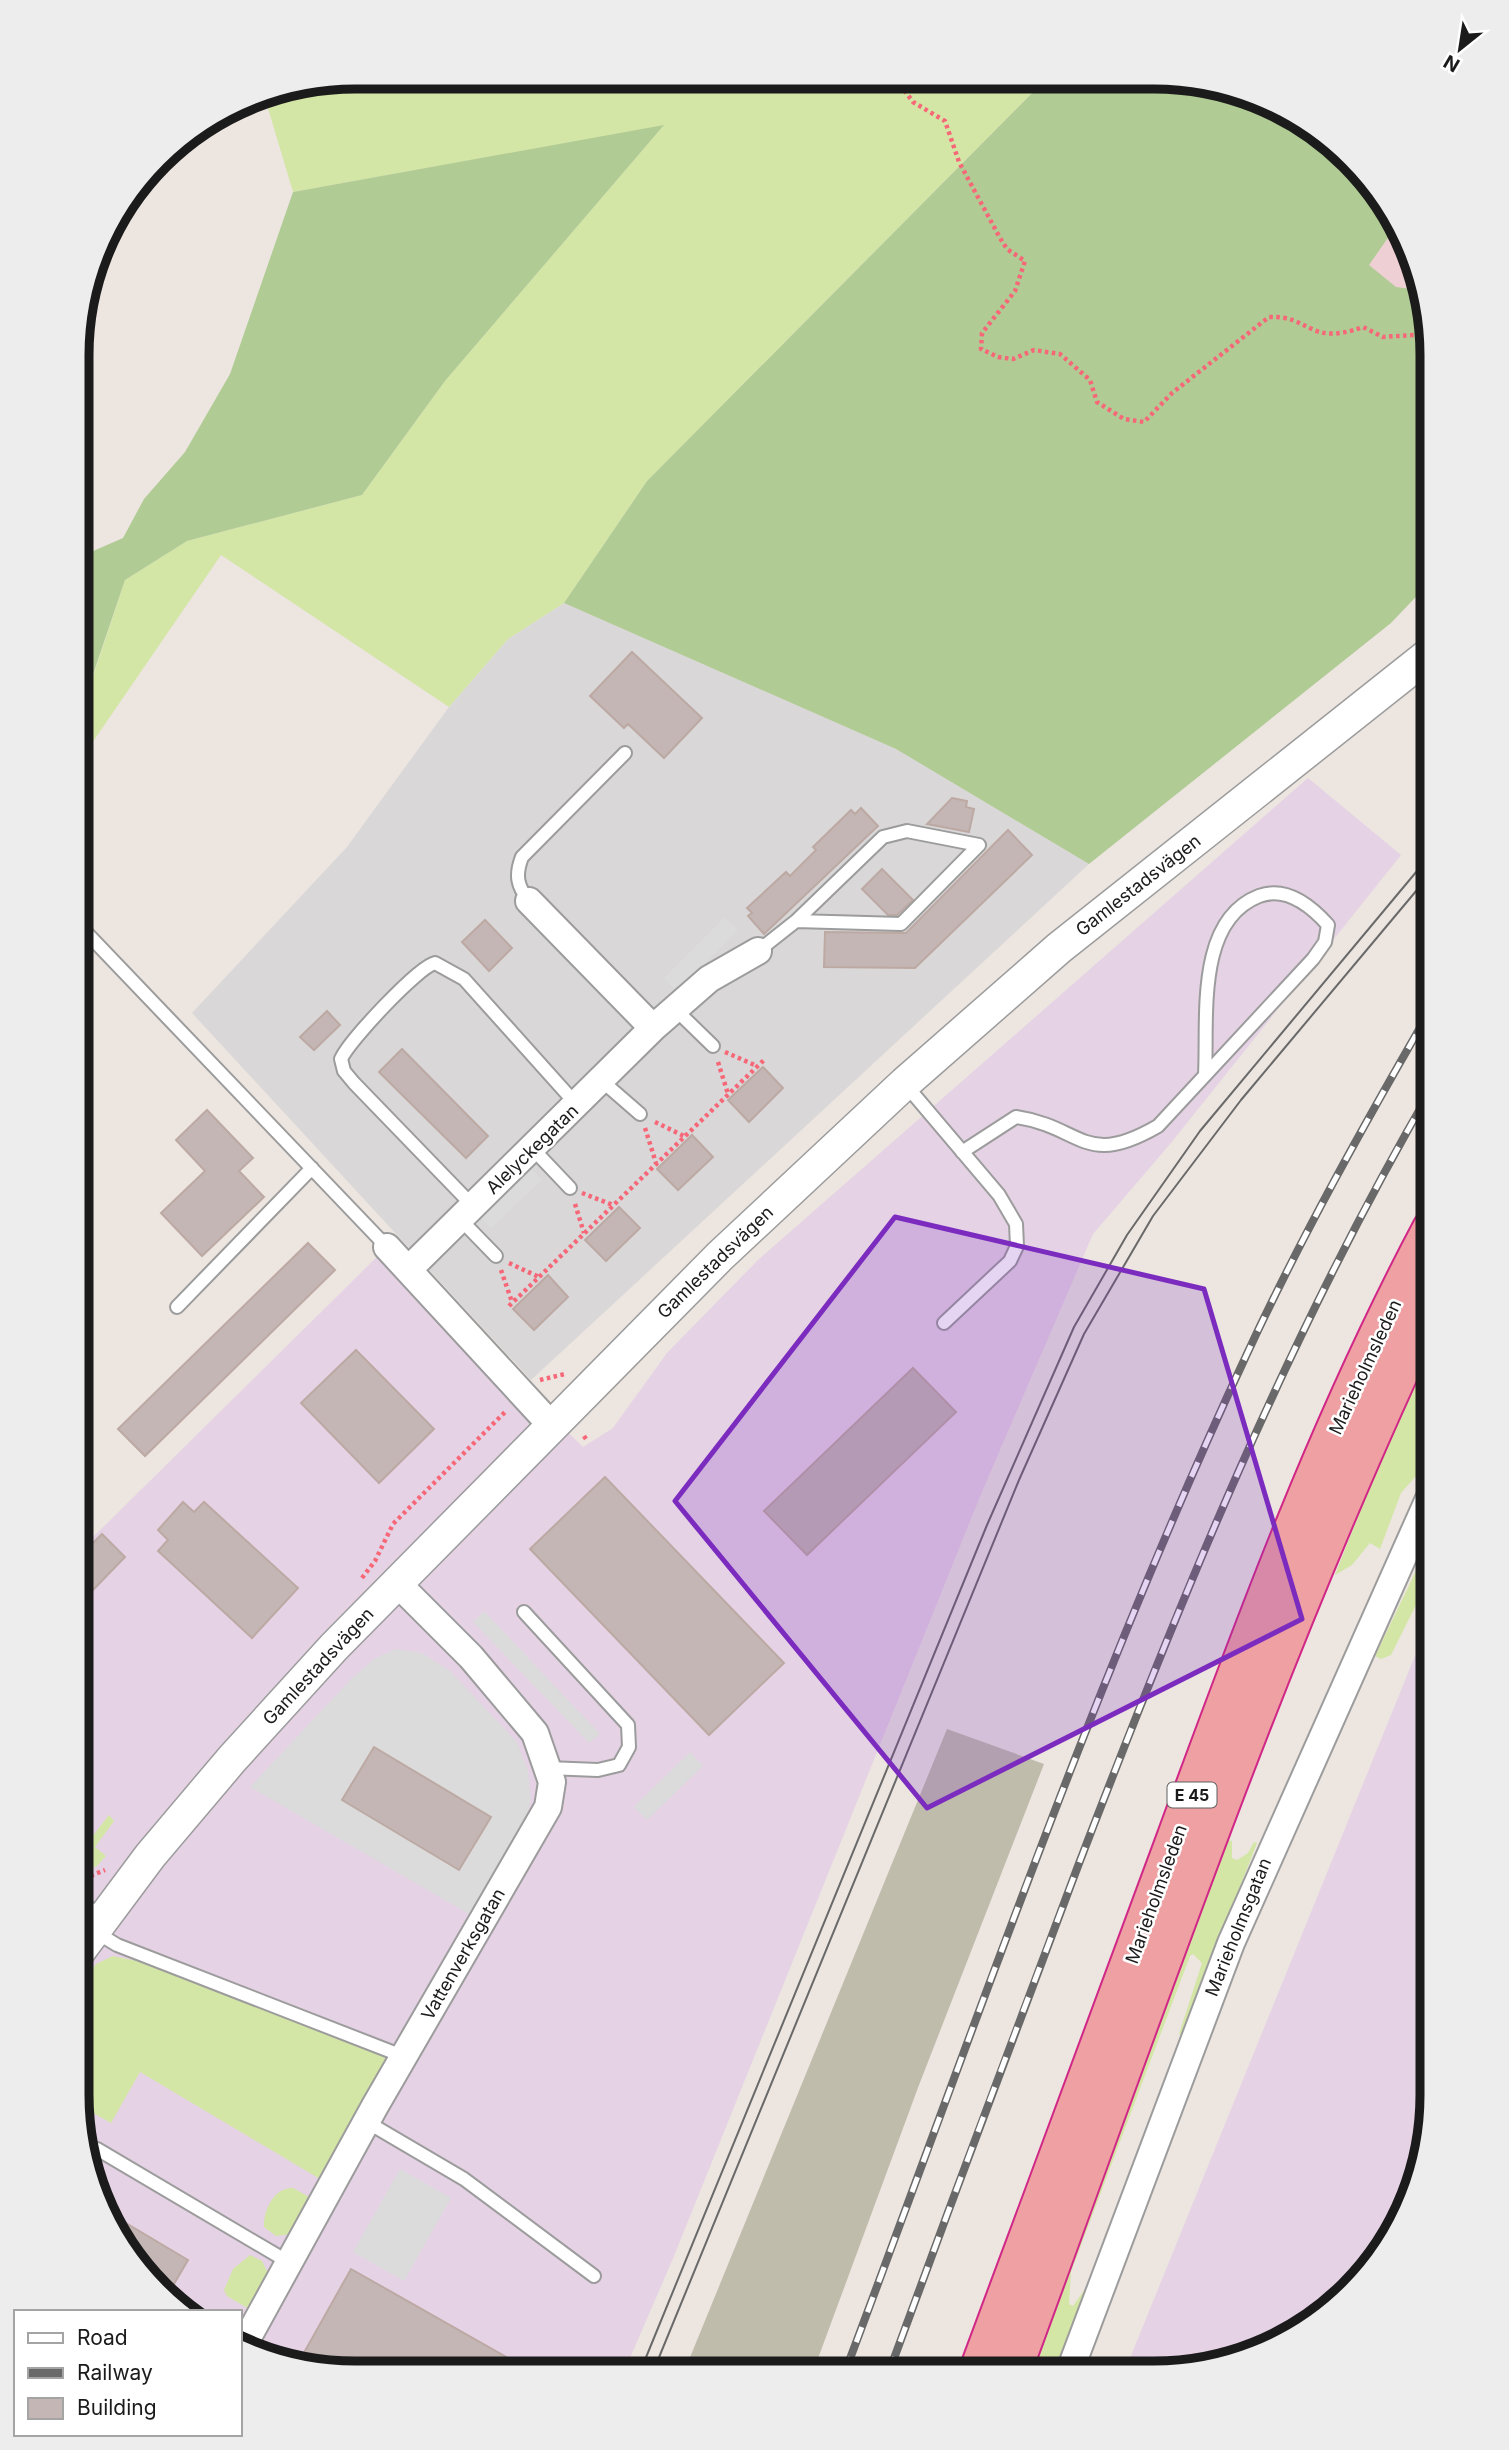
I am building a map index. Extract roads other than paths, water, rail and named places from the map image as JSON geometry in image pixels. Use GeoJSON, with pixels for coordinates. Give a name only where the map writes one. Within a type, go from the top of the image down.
{"type":"FeatureCollection","features":[{"type":"Feature","properties":{"kind":"highway","name":"Marieholmsleden"},"geometry":{"type":"LineString","coordinates":[[982,2361],[1296,1520],[1371,1351],[1420,1252]]}},
{"type":"Feature","properties":{"kind":"highway","name":"Marieholmsleden"},"geometry":{"type":"LineString","coordinates":[[1015,2361],[1303,1590],[1368,1436],[1420,1326]]}},
{"type":"Feature","properties":{"kind":"street","name":"Gamlestadsvägen"},"geometry":{"type":"LineString","coordinates":[[92,1934],[150,1856],[232,1759],[397,1583],[671,1304],[905,1083],[1059,948],[1420,662]]}},
{"type":"Feature","properties":{"kind":"street"},"geometry":{"type":"LineString","coordinates":[[529,901],[653,1028]]}},
{"type":"Feature","properties":{"kind":"street","name":"Alelyckegatan"},"geometry":{"type":"LineString","coordinates":[[409,1269],[653,1028],[709,979],[758,951]]}},
{"type":"Feature","properties":{"kind":"street"},"geometry":{"type":"LineString","coordinates":[[387,1247],[521,1396],[552,1426]]}},
{"type":"Feature","properties":{"kind":"street","name":"Marieholmsgatan"},"geometry":{"type":"LineString","coordinates":[[1073,2361],[1226,1953],[1420,1518]]}},
{"type":"Feature","properties":{"kind":"street","name":"Vattenverksgatan"},"geometry":{"type":"LineString","coordinates":[[248,2337],[548,1807],[552,1782],[535,1733],[471,1657],[397,1583]]}},
{"type":"Feature","properties":{"kind":"lane"},"geometry":{"type":"LineString","coordinates":[[529,901],[521,890],[516,872],[522,857],[625,752]]}},
{"type":"Feature","properties":{"kind":"lane","name":"Alelyckegatan"},"geometry":{"type":"LineString","coordinates":[[758,951],[796,921],[883,837],[907,831],[979,845],[901,924],[796,921]]}},
{"type":"Feature","properties":{"kind":"lane"},"geometry":{"type":"LineString","coordinates":[[962,1152],[1016,1117],[1035,1120],[1087,1143],[1111,1146],[1133,1141],[1158,1126],[1313,959],[1325,942],[1328,925],[1312,907],[1291,897],[1267,893],[1249,900],[1230,918],[1218,935],[1210,960],[1205,1074]]}},
{"type":"Feature","properties":{"kind":"lane"},"geometry":{"type":"LineString","coordinates":[[89,935],[387,1247]]}},
{"type":"Feature","properties":{"kind":"lane"},"geometry":{"type":"LineString","coordinates":[[496,1256],[466,1212],[344,1071],[341,1059],[359,1032],[418,975],[435,963],[464,979],[578,1105]]}},
{"type":"Feature","properties":{"kind":"lane"},"geometry":{"type":"LineString","coordinates":[[675,1009],[713,1046]]}},
{"type":"Feature","properties":{"kind":"lane"},"geometry":{"type":"LineString","coordinates":[[602,1081],[640,1114]]}},
{"type":"Feature","properties":{"kind":"lane"},"geometry":{"type":"LineString","coordinates":[[905,1083],[999,1195],[1016,1224],[1017,1246],[1010,1261],[944,1323]]}},
{"type":"Feature","properties":{"kind":"lane"},"geometry":{"type":"LineString","coordinates":[[532,1148],[570,1188]]}},
{"type":"Feature","properties":{"kind":"lane"},"geometry":{"type":"LineString","coordinates":[[177,1307],[312,1168]]}},
{"type":"Feature","properties":{"kind":"lane"},"geometry":{"type":"LineString","coordinates":[[524,1612],[628,1725],[629,1747],[619,1765],[598,1770],[547,1768]]}},
{"type":"Feature","properties":{"kind":"lane"},"geometry":{"type":"LineString","coordinates":[[92,1934],[405,2057]]}},
{"type":"Feature","properties":{"kind":"lane"},"geometry":{"type":"LineString","coordinates":[[367,2123],[464,2179],[594,2276]]}},
{"type":"Feature","properties":{"kind":"lane"},"geometry":{"type":"LineString","coordinates":[[97,2150],[290,2264]]}},
{"type":"Feature","properties":{"kind":"tram line"},"geometry":{"type":"LineString","coordinates":[[645,2361],[987,1525],[1074,1327],[1127,1235],[1200,1131],[1420,867]]}},
{"type":"Feature","properties":{"kind":"tram line"},"geometry":{"type":"LineString","coordinates":[[658,2361],[1019,1480],[1084,1334],[1153,1216],[1241,1100],[1420,886]]}},
{"type":"Feature","properties":{"kind":"railway"},"geometry":{"type":"LineString","coordinates":[[849,2361],[1036,1860],[1136,1606],[1190,1480],[1289,1267],[1420,1028]]}},
{"type":"Feature","properties":{"kind":"railway"},"geometry":{"type":"LineString","coordinates":[[893,2361],[1078,1866],[1197,1568],[1239,1470],[1330,1276],[1420,1109]]}}]}
